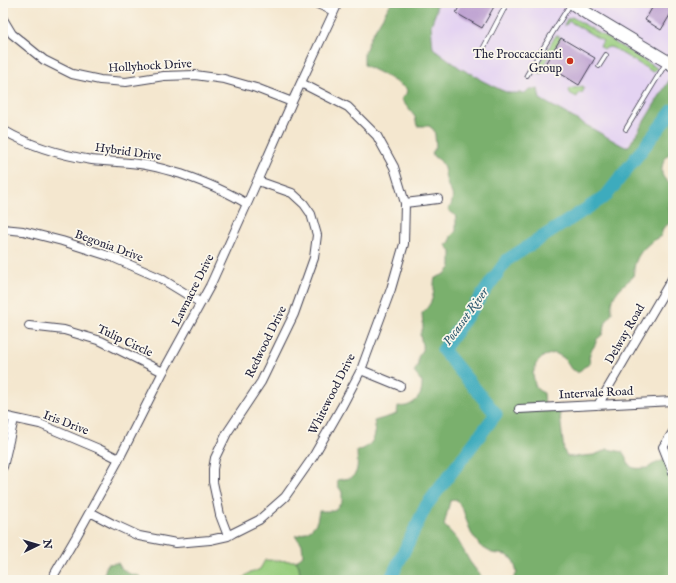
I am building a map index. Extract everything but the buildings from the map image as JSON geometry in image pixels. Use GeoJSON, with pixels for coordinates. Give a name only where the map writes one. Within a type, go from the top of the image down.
{"type":"FeatureCollection","features":[{"type":"Feature","properties":{"kind":"main road"},"geometry":{"type":"LineString","coordinates":[[572,3],[670,63]]}},
{"type":"Feature","properties":{"kind":"street"},"geometry":{"type":"LineString","coordinates":[[315,3],[334,11]]}},
{"type":"Feature","properties":{"kind":"street","name":"Lawnacre Drive"},"geometry":{"type":"LineString","coordinates":[[52,580],[119,459],[163,372],[213,279],[338,3]]}},
{"type":"Feature","properties":{"kind":"street","name":"Hollyhock Drive"},"geometry":{"type":"LineString","coordinates":[[3,19],[12,34],[44,60],[72,74],[100,80],[126,82],[164,76],[195,75],[224,79],[256,88],[292,102]]}},
{"type":"Feature","properties":{"kind":"street","name":"Whitewood Drive"},"geometry":{"type":"LineString","coordinates":[[90,512],[139,536],[176,543],[210,540],[228,536],[259,520],[285,497],[313,457],[361,370],[391,289],[404,244],[405,204],[394,167],[377,136],[348,107],[301,83]]}},
{"type":"Feature","properties":{"kind":"street","name":"Hybrid Drive"},"geometry":{"type":"LineString","coordinates":[[3,130],[16,138],[62,154],[92,160],[147,165],[166,170],[234,195],[247,204]]}},
{"type":"Feature","properties":{"kind":"street","name":"Redwood Drive"},"geometry":{"type":"LineString","coordinates":[[228,536],[220,515],[213,482],[215,458],[227,433],[261,382],[294,314],[314,258],[317,235],[311,214],[304,204],[292,193],[258,181]]}},
{"type":"Feature","properties":{"kind":"street"},"geometry":{"type":"LineString","coordinates":[[405,204],[438,199]]}},
{"type":"Feature","properties":{"kind":"street","name":"Begonia Drive"},"geometry":{"type":"LineString","coordinates":[[3,229],[23,231],[62,241],[112,257],[160,278],[201,303]]}},
{"type":"Feature","properties":{"kind":"street","name":"Delway Road"},"geometry":{"type":"LineString","coordinates":[[598,405],[673,277]]}},
{"type":"Feature","properties":{"kind":"street","name":"Tulip Circle"},"geometry":{"type":"LineString","coordinates":[[29,326],[64,330],[101,341],[163,372]]}},
{"type":"Feature","properties":{"kind":"street"},"geometry":{"type":"LineString","coordinates":[[361,370],[400,386]]}},
{"type":"Feature","properties":{"kind":"street","name":"Intervale Road"},"geometry":{"type":"LineString","coordinates":[[519,409],[673,402]]}},
{"type":"Feature","properties":{"kind":"street","name":"Iris Drive"},"geometry":{"type":"LineString","coordinates":[[3,416],[40,424],[119,459]]}},
{"type":"Feature","properties":{"kind":"street"},"geometry":{"type":"LineString","coordinates":[[3,467],[14,419]]}},
{"type":"Feature","properties":{"kind":"street"},"geometry":{"type":"LineString","coordinates":[[673,432],[663,447],[673,472]]}},
{"type":"Feature","properties":{"kind":"lane"},"geometry":{"type":"LineString","coordinates":[[482,49],[507,3]]}},
{"type":"Feature","properties":{"kind":"lane"},"geometry":{"type":"LineString","coordinates":[[527,75],[572,3]]}},
{"type":"Feature","properties":{"kind":"lane"},"geometry":{"type":"LineString","coordinates":[[599,66],[606,55]]}},
{"type":"Feature","properties":{"kind":"lane"},"geometry":{"type":"LineString","coordinates":[[626,129],[670,63]]}},
{"type":"Feature","properties":{"kind":"shaded area"},"geometry":{"type":"Polygon","coordinates":[[[436,3],[673,3],[673,74],[628,146],[623,146],[540,99],[525,93],[509,93],[481,80],[473,74],[460,69],[433,48],[431,25],[436,12],[436,3]]]}},
{"type":"Feature","properties":{"kind":"shaded area"},"geometry":{"type":"Polygon","coordinates":[[[673,427],[673,475],[662,447],[673,427]]]}},
{"type":"Feature","properties":{"kind":"green space"},"geometry":{"type":"Polygon","coordinates":[[[391,3],[436,3],[436,12],[431,25],[433,48],[460,68],[501,90],[509,93],[525,93],[529,89],[538,89],[540,99],[623,146],[629,146],[673,74],[673,151],[665,157],[662,165],[663,176],[668,182],[673,184],[672,197],[669,204],[670,223],[663,228],[661,236],[653,240],[640,253],[634,266],[633,277],[620,288],[614,297],[612,302],[612,313],[606,322],[602,335],[597,339],[591,351],[589,357],[590,364],[578,373],[571,369],[564,358],[555,353],[544,356],[536,364],[533,374],[535,385],[538,390],[544,393],[545,407],[559,407],[564,451],[567,456],[594,455],[607,449],[623,452],[629,465],[634,468],[648,468],[666,459],[673,475],[673,580],[512,580],[517,573],[513,559],[506,555],[492,553],[480,546],[471,533],[463,510],[456,499],[450,501],[444,525],[457,539],[470,562],[483,579],[482,580],[301,580],[299,566],[296,561],[303,555],[302,544],[295,536],[305,533],[313,527],[317,521],[319,511],[334,511],[342,502],[342,492],[338,486],[337,480],[350,478],[357,470],[357,451],[366,447],[374,438],[374,421],[394,415],[397,413],[398,406],[410,404],[420,395],[422,390],[422,382],[414,372],[418,365],[418,357],[423,350],[420,334],[423,328],[422,313],[432,300],[435,278],[445,274],[451,267],[451,252],[446,245],[450,242],[451,236],[456,231],[456,219],[455,215],[448,210],[452,203],[452,193],[447,183],[443,164],[434,157],[432,153],[436,147],[434,130],[429,126],[417,126],[415,117],[401,99],[406,94],[407,89],[364,65],[364,54],[371,36],[391,3]]]}},
{"type":"Feature","properties":{"kind":"green space"},"geometry":{"type":"Polygon","coordinates":[[[572,17],[657,68],[653,72],[613,48],[609,47],[604,49],[600,46],[603,41],[569,21],[566,25],[564,25],[567,19],[572,17]]]}},
{"type":"Feature","properties":{"kind":"green space"},"geometry":{"type":"Polygon","coordinates":[[[556,35],[561,38],[545,64],[546,65],[541,74],[536,70],[556,35]]]}},
{"type":"Feature","properties":{"kind":"green space"},"geometry":{"type":"Polygon","coordinates":[[[583,86],[584,89],[582,93],[579,92],[577,97],[569,93],[569,89],[583,86]]]}},
{"type":"Feature","properties":{"kind":"green space"},"geometry":{"type":"Polygon","coordinates":[[[265,560],[296,561],[299,566],[301,580],[233,580],[243,578],[249,573],[260,569],[265,560]]]}},
{"type":"Feature","properties":{"kind":"green space"},"geometry":{"type":"Polygon","coordinates":[[[118,563],[121,568],[130,574],[139,576],[144,580],[101,580],[107,564],[118,563]]]}},
{"type":"Feature","properties":{"kind":"waterway","name":"Pocasset River"},"geometry":{"type":"LineString","coordinates":[[390,580],[426,506],[496,414],[443,350],[507,260],[606,196],[673,110]]}},
{"type":"Feature","properties":{"kind":"place","name":"The Proccaccianti Group"},"geometry":{"type":"Point","coordinates":[570,61]}}]}
